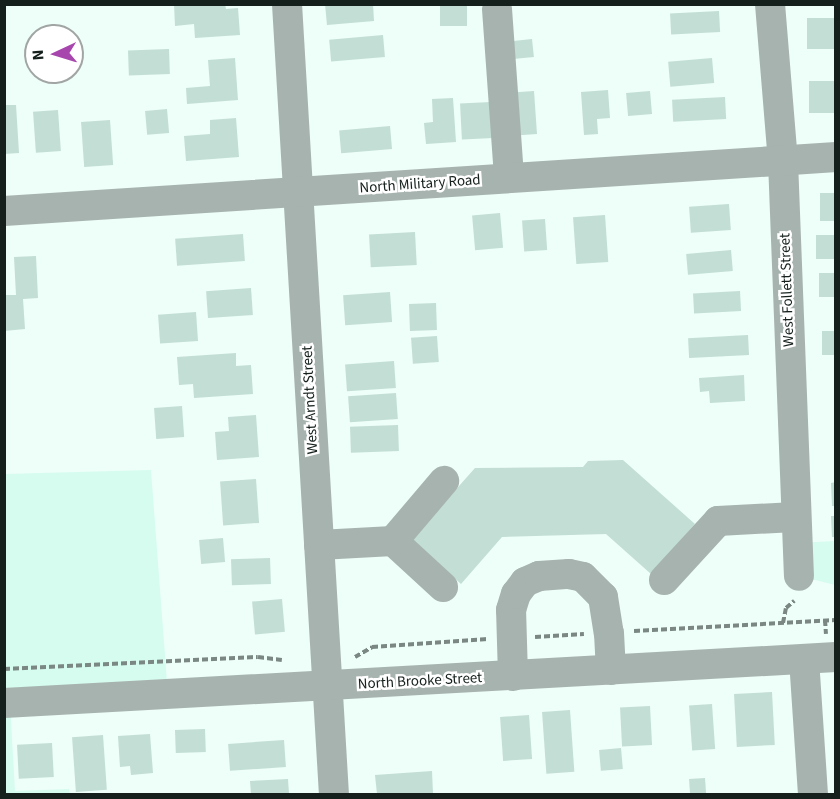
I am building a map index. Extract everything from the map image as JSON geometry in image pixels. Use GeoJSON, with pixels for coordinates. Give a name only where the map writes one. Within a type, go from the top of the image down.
{"type":"FeatureCollection","features":[{"type":"Feature","properties":{"kind":"street","name":"West Arndt Street"},"geometry":{"type":"LineString","coordinates":[[287,4],[334,795]]}},
{"type":"Feature","properties":{"kind":"street","name":"West Follett Street"},"geometry":{"type":"LineString","coordinates":[[770,4],[783,161],[799,576]]}},
{"type":"Feature","properties":{"kind":"street"},"geometry":{"type":"LineString","coordinates":[[497,9],[509,178]]}},
{"type":"Feature","properties":{"kind":"street","name":"North Military Road"},"geometry":{"type":"LineString","coordinates":[[4,211],[836,158]]}},
{"type":"Feature","properties":{"kind":"street"},"geometry":{"type":"LineString","coordinates":[[393,541],[444,481]]}},
{"type":"Feature","properties":{"kind":"street"},"geometry":{"type":"LineString","coordinates":[[664,580],[718,521],[795,517]]}},
{"type":"Feature","properties":{"kind":"street"},"geometry":{"type":"LineString","coordinates":[[319,544],[393,541],[443,587]]}},
{"type":"Feature","properties":{"kind":"street"},"geometry":{"type":"LineString","coordinates":[[513,676],[511,609],[516,594],[525,582],[539,576],[569,574],[583,577],[596,587],[603,597],[609,633],[611,670]]}},
{"type":"Feature","properties":{"kind":"street","name":"North Brooke Street"},"geometry":{"type":"LineString","coordinates":[[4,703],[326,674],[513,676],[836,657]]}},
{"type":"Feature","properties":{"kind":"street"},"geometry":{"type":"LineString","coordinates":[[804,659],[813,795]]}},
{"type":"Feature","properties":{"kind":"path"},"geometry":{"type":"LineString","coordinates":[[326,674],[372,647],[836,620]]}},
{"type":"Feature","properties":{"kind":"path"},"geometry":{"type":"LineString","coordinates":[[4,669],[258,657],[285,661]]}},
{"type":"Feature","properties":{"kind":"shaded area"},"geometry":{"type":"Polygon","coordinates":[[[151,470],[168,695],[10,703],[15,791],[69,789],[70,794],[5,794],[4,474],[151,470]]]}},
{"type":"Feature","properties":{"kind":"shaded area"},"geometry":{"type":"Polygon","coordinates":[[[835,541],[835,585],[799,576],[797,543],[835,541]]]}},
{"type":"Feature","properties":{"kind":"building"},"geometry":{"type":"Polygon","coordinates":[[[174,4],[225,4],[226,9],[238,8],[240,35],[195,38],[194,24],[175,26],[174,4]]]}},
{"type":"Feature","properties":{"kind":"building"},"geometry":{"type":"Polygon","coordinates":[[[325,4],[373,4],[374,21],[327,25],[325,4]]]}},
{"type":"Feature","properties":{"kind":"building"},"geometry":{"type":"Polygon","coordinates":[[[440,4],[467,4],[467,26],[440,26],[440,4]]]}},
{"type":"Feature","properties":{"kind":"building"},"geometry":{"type":"Polygon","coordinates":[[[719,11],[720,32],[671,35],[670,14],[719,11]]]}},
{"type":"Feature","properties":{"kind":"building"},"geometry":{"type":"Polygon","coordinates":[[[807,18],[836,18],[836,49],[807,49],[807,18]]]}},
{"type":"Feature","properties":{"kind":"building"},"geometry":{"type":"Polygon","coordinates":[[[383,35],[385,57],[331,62],[329,40],[383,35]]]}},
{"type":"Feature","properties":{"kind":"building"},"geometry":{"type":"Polygon","coordinates":[[[532,39],[534,57],[513,59],[511,41],[532,39]]]}},
{"type":"Feature","properties":{"kind":"building"},"geometry":{"type":"Polygon","coordinates":[[[169,49],[170,74],[129,75],[128,50],[169,49]]]}},
{"type":"Feature","properties":{"kind":"building"},"geometry":{"type":"Polygon","coordinates":[[[235,58],[238,100],[187,104],[186,88],[210,86],[208,60],[235,58]]]}},
{"type":"Feature","properties":{"kind":"building"},"geometry":{"type":"Polygon","coordinates":[[[712,58],[714,83],[670,87],[668,62],[712,58]]]}},
{"type":"Feature","properties":{"kind":"building"},"geometry":{"type":"Polygon","coordinates":[[[809,81],[836,81],[836,113],[809,113],[809,81]]]}},
{"type":"Feature","properties":{"kind":"building"},"geometry":{"type":"Polygon","coordinates":[[[608,90],[610,118],[597,119],[598,134],[584,135],[581,92],[608,90]]]}},
{"type":"Feature","properties":{"kind":"building"},"geometry":{"type":"Polygon","coordinates":[[[534,91],[537,134],[519,135],[516,92],[534,91]]]}},
{"type":"Feature","properties":{"kind":"building"},"geometry":{"type":"Polygon","coordinates":[[[650,91],[652,114],[628,116],[626,93],[650,91]]]}},
{"type":"Feature","properties":{"kind":"building"},"geometry":{"type":"Polygon","coordinates":[[[725,97],[726,119],[673,122],[672,100],[725,97]]]}},
{"type":"Feature","properties":{"kind":"building"},"geometry":{"type":"Polygon","coordinates":[[[453,98],[456,142],[426,144],[424,123],[433,122],[432,99],[453,98]]]}},
{"type":"Feature","properties":{"kind":"building"},"geometry":{"type":"Polygon","coordinates":[[[491,102],[493,138],[462,140],[460,104],[491,102]]]}},
{"type":"Feature","properties":{"kind":"building"},"geometry":{"type":"Polygon","coordinates":[[[4,105],[16,105],[19,153],[4,154],[4,105]]]}},
{"type":"Feature","properties":{"kind":"building"},"geometry":{"type":"Polygon","coordinates":[[[167,109],[169,133],[147,135],[145,111],[167,109]]]}},
{"type":"Feature","properties":{"kind":"building"},"geometry":{"type":"Polygon","coordinates":[[[58,110],[61,151],[36,153],[33,112],[58,110]]]}},
{"type":"Feature","properties":{"kind":"building"},"geometry":{"type":"Polygon","coordinates":[[[236,118],[239,157],[186,161],[184,136],[210,134],[210,120],[236,118]]]}},
{"type":"Feature","properties":{"kind":"building"},"geometry":{"type":"Polygon","coordinates":[[[110,120],[113,165],[84,167],[81,122],[110,120]]]}},
{"type":"Feature","properties":{"kind":"building"},"geometry":{"type":"Polygon","coordinates":[[[390,126],[392,149],[341,153],[339,130],[390,126]]]}},
{"type":"Feature","properties":{"kind":"building"},"geometry":{"type":"Polygon","coordinates":[[[820,193],[836,193],[836,221],[820,221],[820,193]]]}},
{"type":"Feature","properties":{"kind":"building"},"geometry":{"type":"Polygon","coordinates":[[[729,204],[731,230],[691,233],[689,207],[729,204]]]}},
{"type":"Feature","properties":{"kind":"building"},"geometry":{"type":"Polygon","coordinates":[[[500,213],[503,248],[475,250],[472,215],[500,213]]]}},
{"type":"Feature","properties":{"kind":"building"},"geometry":{"type":"Polygon","coordinates":[[[605,215],[608,262],[576,264],[573,217],[605,215]]]}},
{"type":"Feature","properties":{"kind":"building"},"geometry":{"type":"Polygon","coordinates":[[[545,219],[547,250],[524,252],[522,221],[545,219]]]}},
{"type":"Feature","properties":{"kind":"building"},"geometry":{"type":"Polygon","coordinates":[[[415,232],[417,265],[371,267],[369,234],[415,232]]]}},
{"type":"Feature","properties":{"kind":"building"},"geometry":{"type":"Polygon","coordinates":[[[243,234],[245,261],[177,266],[175,239],[243,234]]]}},
{"type":"Feature","properties":{"kind":"building"},"geometry":{"type":"Polygon","coordinates":[[[816,235],[836,235],[836,259],[816,259],[816,235]]]}},
{"type":"Feature","properties":{"kind":"building"},"geometry":{"type":"Polygon","coordinates":[[[731,250],[733,271],[688,275],[686,254],[731,250]]]}},
{"type":"Feature","properties":{"kind":"building"},"geometry":{"type":"Polygon","coordinates":[[[36,256],[38,298],[23,299],[25,329],[4,331],[4,295],[16,295],[14,257],[36,256]]]}},
{"type":"Feature","properties":{"kind":"building"},"geometry":{"type":"Polygon","coordinates":[[[819,273],[836,273],[836,297],[819,297],[819,273]]]}},
{"type":"Feature","properties":{"kind":"building"},"geometry":{"type":"Polygon","coordinates":[[[251,288],[253,315],[208,318],[206,291],[251,288]]]}},
{"type":"Feature","properties":{"kind":"building"},"geometry":{"type":"Polygon","coordinates":[[[740,291],[741,311],[694,313],[693,293],[740,291]]]}},
{"type":"Feature","properties":{"kind":"building"},"geometry":{"type":"Polygon","coordinates":[[[390,292],[392,322],[345,325],[343,295],[390,292]]]}},
{"type":"Feature","properties":{"kind":"building"},"geometry":{"type":"Polygon","coordinates":[[[436,303],[437,330],[410,331],[409,304],[436,303]]]}},
{"type":"Feature","properties":{"kind":"building"},"geometry":{"type":"Polygon","coordinates":[[[196,312],[198,341],[160,344],[158,315],[196,312]]]}},
{"type":"Feature","properties":{"kind":"building"},"geometry":{"type":"Polygon","coordinates":[[[822,331],[836,331],[836,355],[822,355],[822,331]]]}},
{"type":"Feature","properties":{"kind":"building"},"geometry":{"type":"Polygon","coordinates":[[[748,335],[749,355],[689,358],[688,338],[748,335]]]}},
{"type":"Feature","properties":{"kind":"building"},"geometry":{"type":"Polygon","coordinates":[[[437,336],[439,362],[413,364],[411,338],[437,336]]]}},
{"type":"Feature","properties":{"kind":"building"},"geometry":{"type":"Polygon","coordinates":[[[236,353],[236,366],[251,365],[253,394],[194,398],[193,384],[179,385],[177,357],[236,353]]]}},
{"type":"Feature","properties":{"kind":"building"},"geometry":{"type":"Polygon","coordinates":[[[394,361],[396,388],[347,391],[345,364],[394,361]]]}},
{"type":"Feature","properties":{"kind":"building"},"geometry":{"type":"Polygon","coordinates":[[[744,375],[745,401],[710,403],[709,391],[700,392],[699,378],[744,375]]]}},
{"type":"Feature","properties":{"kind":"building"},"geometry":{"type":"Polygon","coordinates":[[[396,393],[398,419],[350,422],[348,396],[396,393]]]}},
{"type":"Feature","properties":{"kind":"building"},"geometry":{"type":"Polygon","coordinates":[[[182,406],[184,437],[156,439],[154,408],[182,406]]]}},
{"type":"Feature","properties":{"kind":"building"},"geometry":{"type":"Polygon","coordinates":[[[256,415],[259,457],[217,460],[215,432],[229,431],[228,417],[256,415]]]}},
{"type":"Feature","properties":{"kind":"building"},"geometry":{"type":"Polygon","coordinates":[[[398,425],[399,451],[351,453],[350,427],[398,425]]]}},
{"type":"Feature","properties":{"kind":"building"},"geometry":{"type":"Polygon","coordinates":[[[623,460],[695,524],[651,574],[606,534],[502,537],[461,584],[412,539],[475,468],[583,467],[588,461],[623,460]]]}},
{"type":"Feature","properties":{"kind":"building"},"geometry":{"type":"Polygon","coordinates":[[[256,479],[259,523],[223,525],[220,482],[256,479]]]}},
{"type":"Feature","properties":{"kind":"building"},"geometry":{"type":"Polygon","coordinates":[[[836,482],[836,506],[832,506],[831,483],[836,482]]]}},
{"type":"Feature","properties":{"kind":"building"},"geometry":{"type":"Polygon","coordinates":[[[831,516],[836,516],[836,537],[832,537],[831,516]]]}},
{"type":"Feature","properties":{"kind":"building"},"geometry":{"type":"Polygon","coordinates":[[[223,538],[225,562],[201,564],[199,540],[223,538]]]}},
{"type":"Feature","properties":{"kind":"building"},"geometry":{"type":"Polygon","coordinates":[[[270,558],[271,584],[232,585],[231,559],[270,558]]]}},
{"type":"Feature","properties":{"kind":"building"},"geometry":{"type":"Polygon","coordinates":[[[282,599],[285,632],[255,634],[252,602],[282,599]]]}},
{"type":"Feature","properties":{"kind":"building"},"geometry":{"type":"Polygon","coordinates":[[[772,692],[775,745],[737,747],[734,694],[772,692]]]}},
{"type":"Feature","properties":{"kind":"building"},"geometry":{"type":"Polygon","coordinates":[[[712,704],[715,749],[692,750],[689,706],[712,704]]]}},
{"type":"Feature","properties":{"kind":"building"},"geometry":{"type":"Polygon","coordinates":[[[650,706],[652,745],[622,747],[620,708],[650,706]]]}},
{"type":"Feature","properties":{"kind":"building"},"geometry":{"type":"Polygon","coordinates":[[[570,710],[574,772],[546,774],[542,712],[570,710]]]}},
{"type":"Feature","properties":{"kind":"building"},"geometry":{"type":"Polygon","coordinates":[[[529,715],[532,759],[503,761],[500,717],[529,715]]]}},
{"type":"Feature","properties":{"kind":"building"},"geometry":{"type":"Polygon","coordinates":[[[205,729],[206,752],[176,753],[175,730],[205,729]]]}},
{"type":"Feature","properties":{"kind":"building"},"geometry":{"type":"Polygon","coordinates":[[[150,734],[153,773],[131,775],[130,766],[120,767],[118,736],[150,734]]]}},
{"type":"Feature","properties":{"kind":"building"},"geometry":{"type":"Polygon","coordinates":[[[103,735],[107,790],[76,792],[72,737],[103,735]]]}},
{"type":"Feature","properties":{"kind":"building"},"geometry":{"type":"Polygon","coordinates":[[[284,740],[286,767],[230,771],[228,744],[284,740]]]}},
{"type":"Feature","properties":{"kind":"building"},"geometry":{"type":"Polygon","coordinates":[[[52,743],[54,777],[19,779],[17,745],[52,743]]]}},
{"type":"Feature","properties":{"kind":"building"},"geometry":{"type":"Polygon","coordinates":[[[621,748],[623,769],[601,771],[599,750],[621,748]]]}},
{"type":"Feature","properties":{"kind":"building"},"geometry":{"type":"Polygon","coordinates":[[[432,771],[433,794],[377,794],[375,775],[432,771]]]}},
{"type":"Feature","properties":{"kind":"building"},"geometry":{"type":"Polygon","coordinates":[[[705,778],[706,794],[690,794],[689,779],[705,778]]]}},
{"type":"Feature","properties":{"kind":"building"},"geometry":{"type":"Polygon","coordinates":[[[288,779],[289,794],[251,794],[250,781],[288,779]]]}}]}
